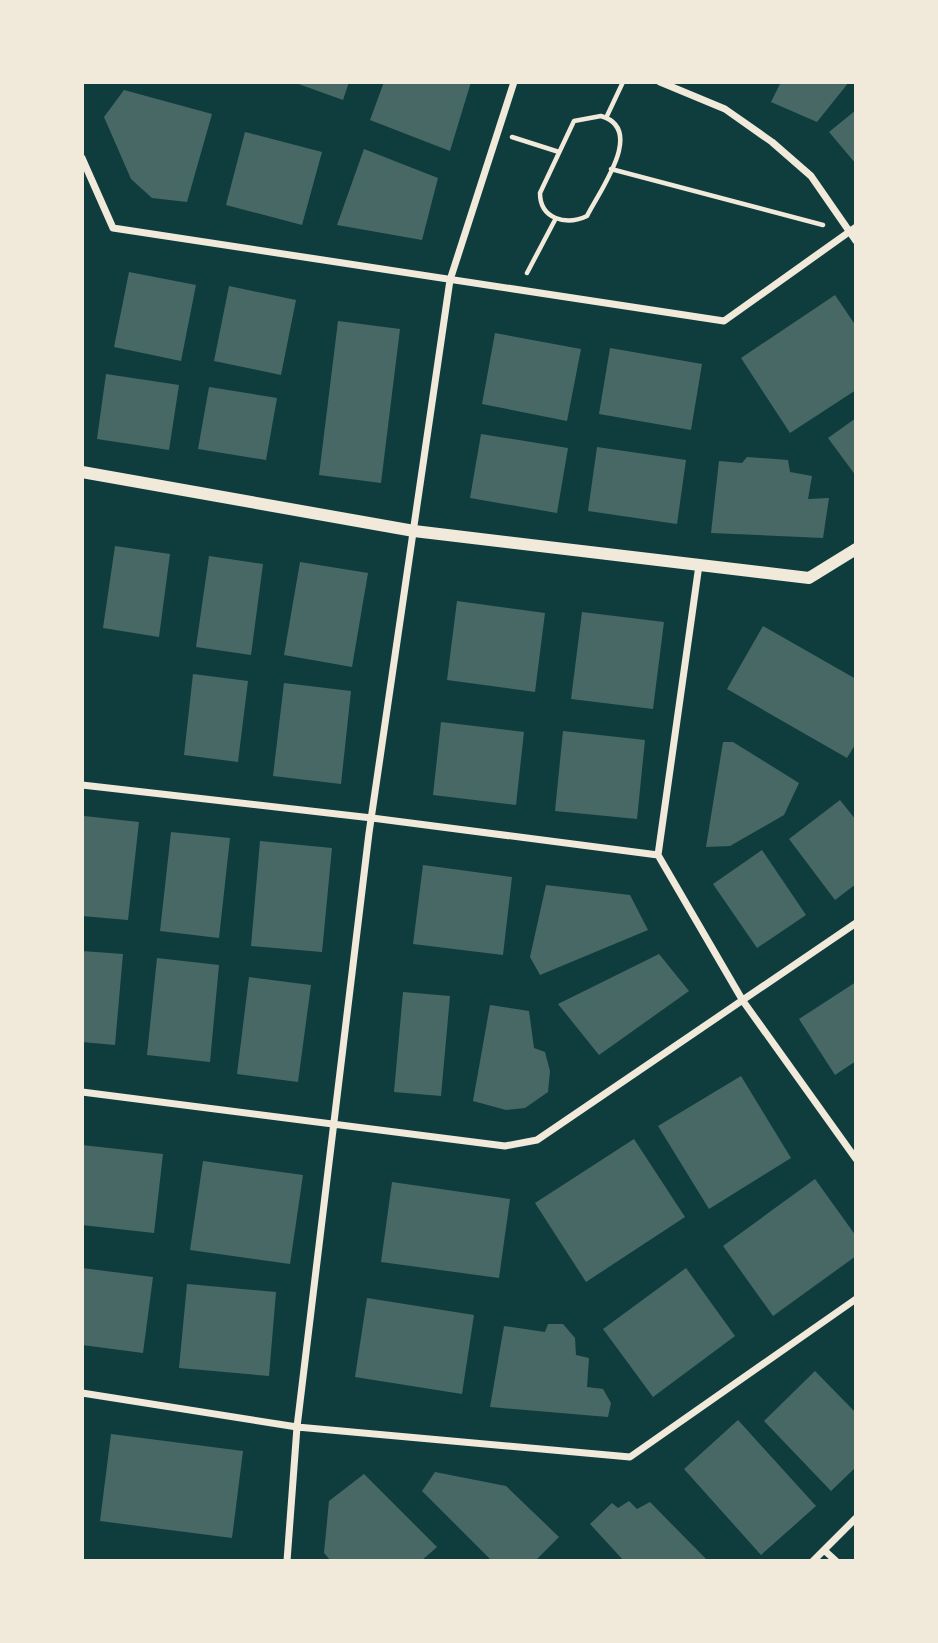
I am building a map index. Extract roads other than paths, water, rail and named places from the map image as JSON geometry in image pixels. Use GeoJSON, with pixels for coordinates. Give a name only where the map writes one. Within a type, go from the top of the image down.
{"type":"FeatureCollection","features":[{"type":"Feature","properties":{"kind":"street"},"geometry":{"type":"LineString","coordinates":[[287,1561],[297,1427],[372,818],[450,280],[514,82]]}},
{"type":"Feature","properties":{"kind":"street"},"geometry":{"type":"LineString","coordinates":[[660,82],[725,109],[772,142],[811,176],[853,229],[856,241]]}},
{"type":"Feature","properties":{"kind":"street"},"geometry":{"type":"LineString","coordinates":[[82,159],[113,228],[724,321],[853,229]]}},
{"type":"Feature","properties":{"kind":"street"},"geometry":{"type":"LineString","coordinates":[[82,472],[414,531],[809,578],[856,549]]}},
{"type":"Feature","properties":{"kind":"street"},"geometry":{"type":"LineString","coordinates":[[699,565],[658,855],[743,1002],[856,1159]]}},
{"type":"Feature","properties":{"kind":"street"},"geometry":{"type":"LineString","coordinates":[[82,785],[372,818],[658,855]]}},
{"type":"Feature","properties":{"kind":"street"},"geometry":{"type":"LineString","coordinates":[[82,1092],[505,1146],[537,1140],[856,923]]}},
{"type":"Feature","properties":{"kind":"street"},"geometry":{"type":"LineString","coordinates":[[82,1393],[297,1427],[630,1457],[856,1299]]}},
{"type":"Feature","properties":{"kind":"street"},"geometry":{"type":"LineString","coordinates":[[813,1561],[856,1518]]}},
{"type":"Feature","properties":{"kind":"street"},"geometry":{"type":"LineString","coordinates":[[824,1550],[836,1561]]}}]}
